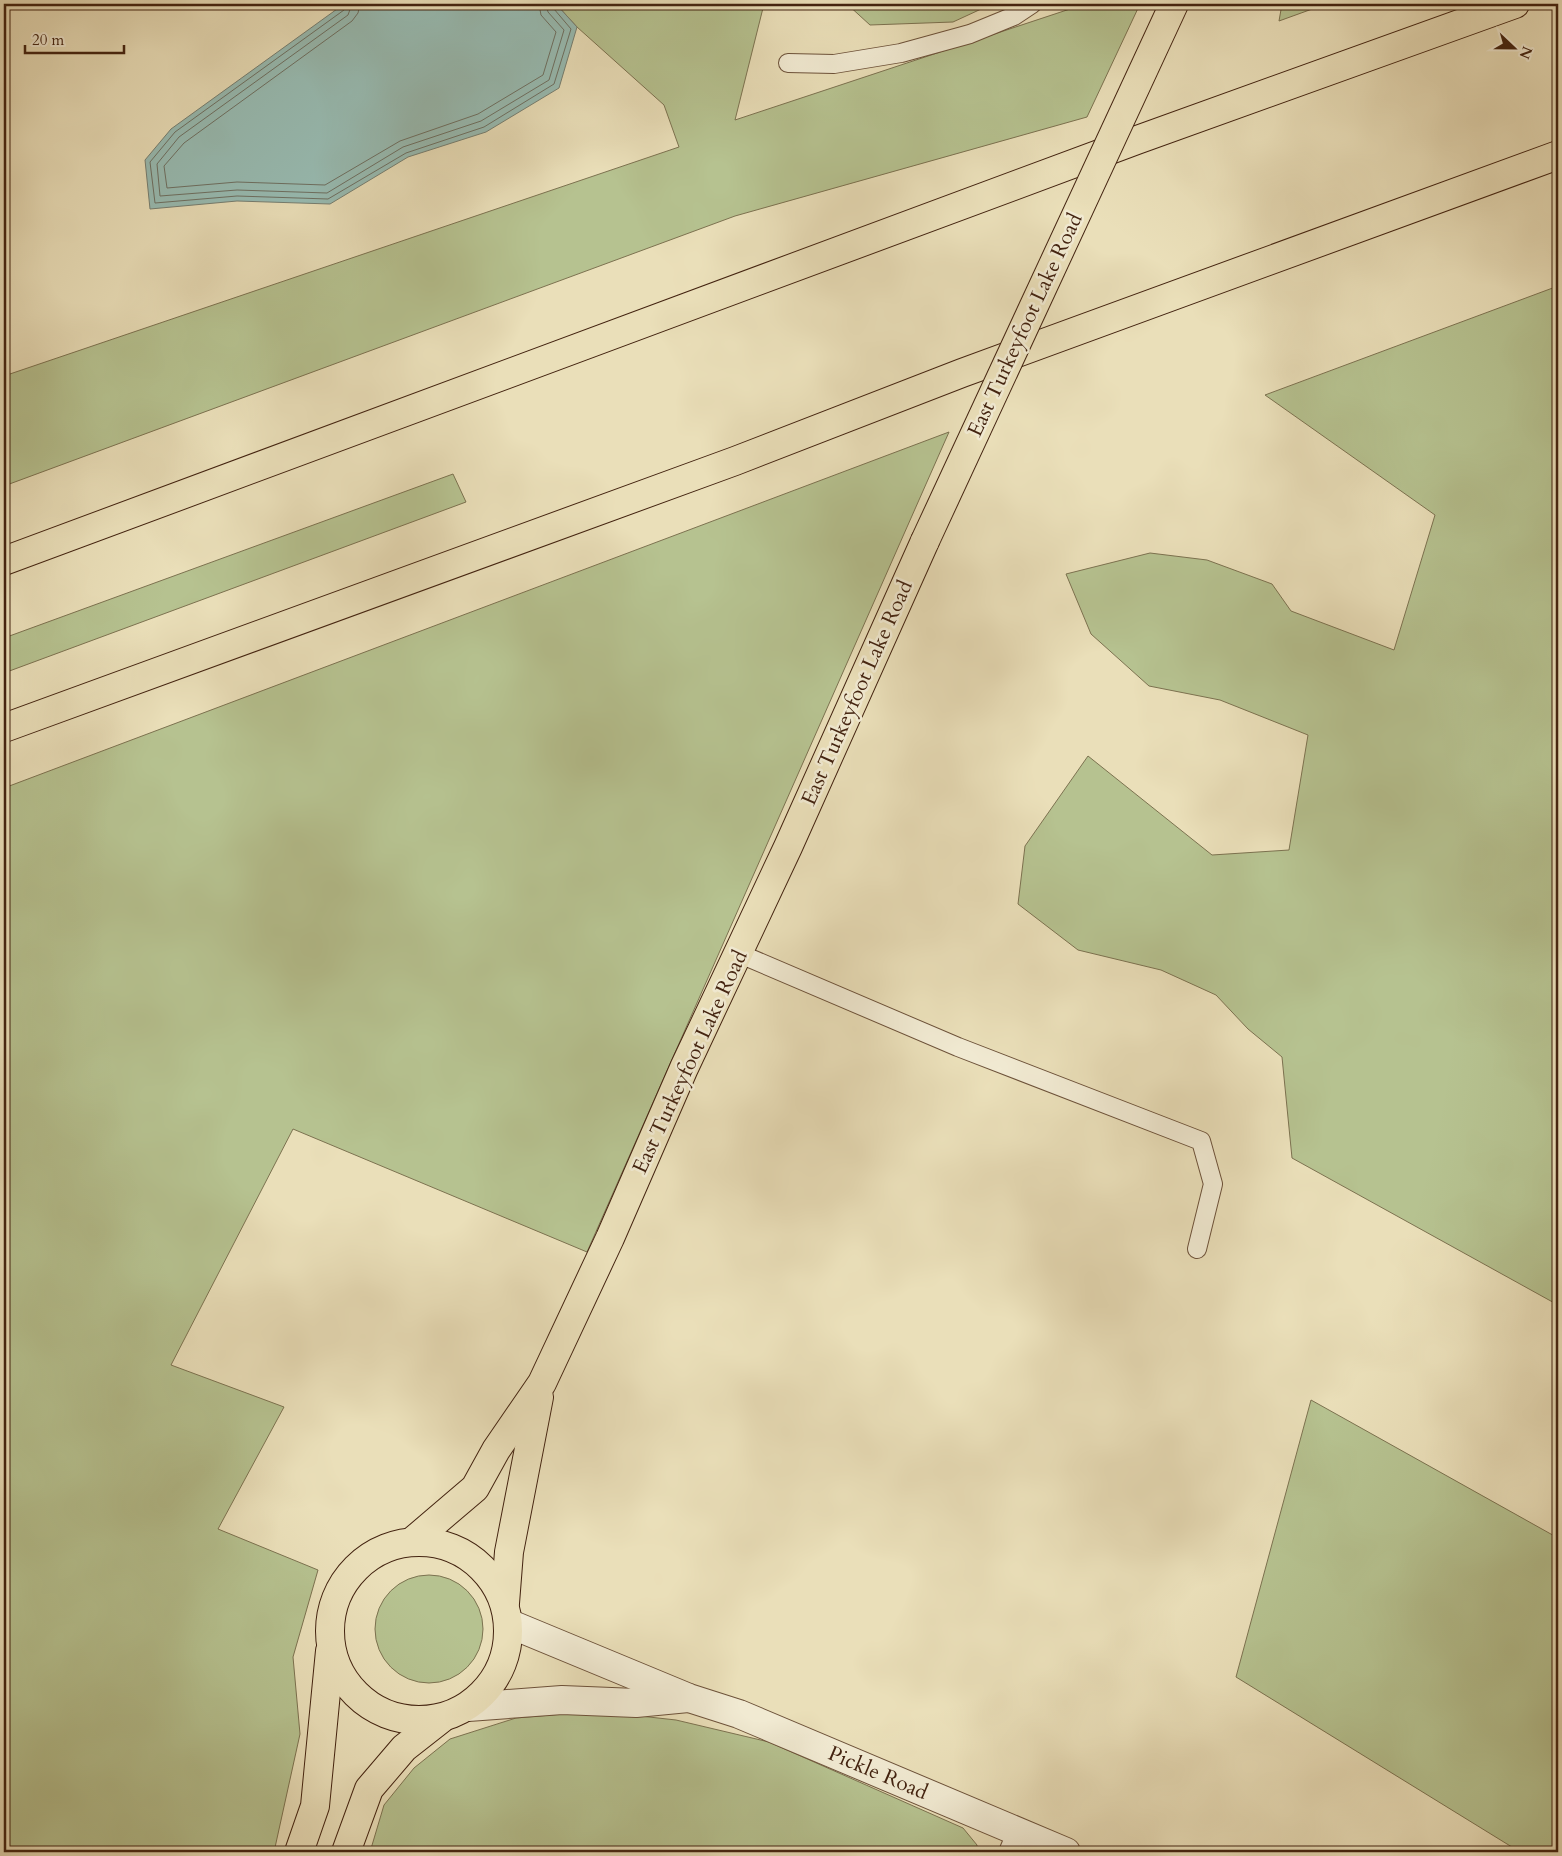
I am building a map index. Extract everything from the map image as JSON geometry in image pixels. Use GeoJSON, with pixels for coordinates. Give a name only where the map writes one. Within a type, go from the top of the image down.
{"type":"FeatureCollection","features":[{"type":"Feature","properties":{"kind":"main road","name":"East Turkeyfoot Lake Road"},"geometry":{"type":"LineString","coordinates":[[414,1540],[475,1488],[496,1450],[542,1383],[610,1238],[684,1068],[740,954],[925,541],[1174,4]]}},
{"type":"Feature","properties":{"kind":"main road"},"geometry":{"type":"LineString","coordinates":[[4,561],[1128,144],[1515,4]]}},
{"type":"Feature","properties":{"kind":"main road"},"geometry":{"type":"LineString","coordinates":[[4,728],[735,461],[962,373],[1558,155]]}},
{"type":"Feature","properties":{"kind":"main road","name":"East Turkeyfoot Lake Road"},"geometry":{"type":"LineString","coordinates":[[468,1707],[490,1687],[504,1661],[510,1632],[507,1613],[509,1552],[542,1383]]}},
{"type":"Feature","properties":{"kind":"main road"},"geometry":{"type":"LineString","coordinates":[[299,1852],[315,1806],[330,1645],[331,1615],[341,1587],[359,1563],[384,1548],[414,1540],[443,1543],[470,1556],[492,1576],[507,1613]]}},
{"type":"Feature","properties":{"kind":"main road"},"geometry":{"type":"LineString","coordinates":[[330,1645],[340,1673],[358,1697],[382,1713],[411,1721],[441,1718],[468,1707]]}},
{"type":"Feature","properties":{"kind":"main road"},"geometry":{"type":"LineString","coordinates":[[346,1852],[369,1789],[404,1748],[441,1718]]}},
{"type":"Feature","properties":{"kind":"street","name":"Pickle Road"},"geometry":{"type":"LineString","coordinates":[[507,1613],[689,1698],[739,1714],[1012,1842],[1066,1852]]}},
{"type":"Feature","properties":{"kind":"street","name":"Pickle Road"},"geometry":{"type":"LineString","coordinates":[[468,1707],[562,1700],[636,1703],[689,1698]]}},
{"type":"Feature","properties":{"kind":"lane"},"geometry":{"type":"LineString","coordinates":[[788,63],[834,64],[900,53],[970,34],[1014,16],[1032,4]]}},
{"type":"Feature","properties":{"kind":"lane"},"geometry":{"type":"LineString","coordinates":[[740,954],[958,1047],[1201,1141],[1213,1184],[1197,1249]]}},
{"type":"Feature","properties":{"kind":"green space"},"geometry":{"type":"Polygon","coordinates":[[[556,4],[764,4],[735,120],[1085,4],[1140,4],[1087,117],[735,216],[4,486],[4,376],[679,147],[664,105],[577,27],[556,4]]]}},
{"type":"Feature","properties":{"kind":"green space"},"geometry":{"type":"Polygon","coordinates":[[[847,4],[992,4],[953,22],[870,25],[847,4]]]}},
{"type":"Feature","properties":{"kind":"green space"},"geometry":{"type":"Polygon","coordinates":[[[1282,4],[1326,4],[1279,21],[1282,4]]]}},
{"type":"Feature","properties":{"kind":"green space"},"geometry":{"type":"Polygon","coordinates":[[[1558,286],[1558,1305],[1292,1158],[1282,1057],[1248,1029],[1216,995],[1161,970],[1078,950],[1018,904],[1025,846],[1088,756],[1212,855],[1289,850],[1308,735],[1220,700],[1149,686],[1091,634],[1066,574],[1150,553],[1207,560],[1272,584],[1291,611],[1394,650],[1435,515],[1265,395],[1558,286]]]}},
{"type":"Feature","properties":{"kind":"green space"},"geometry":{"type":"Polygon","coordinates":[[[949,432],[587,1252],[293,1129],[171,1365],[284,1407],[218,1529],[318,1570],[293,1657],[300,1734],[274,1852],[4,1852],[4,788],[949,432]]]}},
{"type":"Feature","properties":{"kind":"green space"},"geometry":{"type":"Polygon","coordinates":[[[453,474],[466,502],[4,673],[4,638],[453,474]]]}},
{"type":"Feature","properties":{"kind":"green space"},"geometry":{"type":"Polygon","coordinates":[[[1311,1400],[1558,1538],[1558,1852],[1520,1852],[1236,1677],[1311,1400]]]}},
{"type":"Feature","properties":{"kind":"green space"},"geometry":{"type":"Polygon","coordinates":[[[429,1575],[450,1579],[467,1591],[479,1608],[483,1629],[479,1650],[467,1667],[450,1679],[429,1683],[408,1679],[391,1667],[379,1650],[375,1629],[379,1608],[391,1591],[408,1579],[429,1575]]]}},
{"type":"Feature","properties":{"kind":"green space"},"geometry":{"type":"Polygon","coordinates":[[[563,1714],[622,1714],[676,1720],[769,1742],[963,1828],[977,1845],[977,1852],[370,1852],[384,1805],[414,1768],[450,1739],[516,1718],[563,1714]]]}},
{"type":"Feature","properties":{"kind":"water"},"geometry":{"type":"Polygon","coordinates":[[[344,4],[556,4],[577,27],[559,88],[486,132],[408,157],[330,204],[237,201],[150,209],[145,160],[171,129],[344,4]]]}}]}
